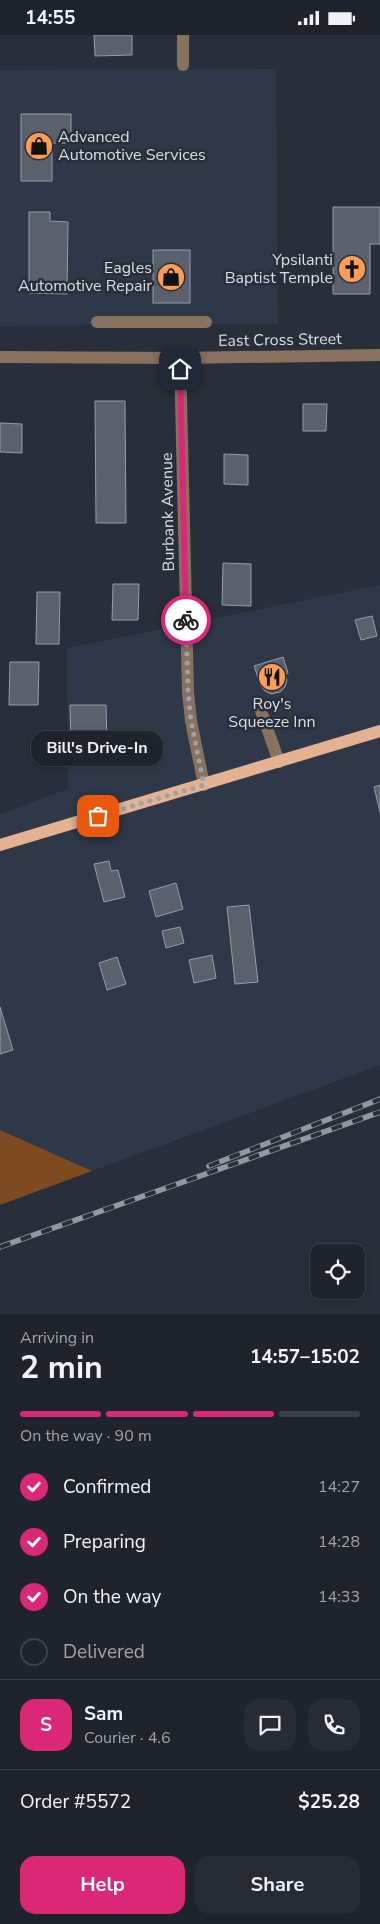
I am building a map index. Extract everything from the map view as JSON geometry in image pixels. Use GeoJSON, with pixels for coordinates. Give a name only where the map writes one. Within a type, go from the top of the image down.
{"type":"FeatureCollection","features":[{"type":"Feature","properties":{"kind":"main road"},"geometry":{"type":"LineString","coordinates":[[0,845],[380,731]]}},
{"type":"Feature","properties":{"kind":"street"},"geometry":{"type":"LineString","coordinates":[[182,65],[183,35]]}},
{"type":"Feature","properties":{"kind":"street"},"geometry":{"type":"LineString","coordinates":[[97,322],[206,322]]}},
{"type":"Feature","properties":{"kind":"street","name":"East Cross Street"},"geometry":{"type":"LineString","coordinates":[[0,357],[180,358],[380,355]]}},
{"type":"Feature","properties":{"kind":"street","name":"Burbank Avenue"},"geometry":{"type":"LineString","coordinates":[[180,358],[188,692],[191,721],[204,785]]}},
{"type":"Feature","properties":{"kind":"street"},"geometry":{"type":"LineString","coordinates":[[259,705],[279,762]]}},
{"type":"Feature","properties":{"kind":"shaded area"},"geometry":{"type":"Polygon","coordinates":[[[276,69],[278,324],[0,326],[0,70],[276,69]]]}},
{"type":"Feature","properties":{"kind":"shaded area"},"geometry":{"type":"Polygon","coordinates":[[[380,585],[380,1065],[92,1171],[0,1130],[0,814],[68,789],[67,648],[380,585]]]}},
{"type":"Feature","properties":{"kind":"shaded area"},"geometry":{"type":"Polygon","coordinates":[[[0,1130],[92,1171],[0,1205],[0,1130]]]}},
{"type":"Feature","properties":{"kind":"building"},"geometry":{"type":"Polygon","coordinates":[[[94,35],[132,35],[132,55],[95,56],[94,35]]]}},
{"type":"Feature","properties":{"kind":"building"},"geometry":{"type":"Polygon","coordinates":[[[21,114],[71,114],[71,143],[52,143],[52,181],[21,181],[21,114]]]}},
{"type":"Feature","properties":{"kind":"building","name":"Ypsilanti Baptist Temple"},"geometry":{"type":"Polygon","coordinates":[[[333,207],[380,207],[380,244],[370,244],[370,294],[333,294],[333,207]]]}},
{"type":"Feature","properties":{"kind":"building"},"geometry":{"type":"Polygon","coordinates":[[[29,212],[50,212],[50,221],[68,222],[67,294],[29,293],[29,212]]]}},
{"type":"Feature","properties":{"kind":"building","name":"Eagles Automotive Repair"},"geometry":{"type":"Polygon","coordinates":[[[153,250],[190,250],[190,303],[153,303],[153,250]]]}},
{"type":"Feature","properties":{"kind":"building"},"geometry":{"type":"Polygon","coordinates":[[[95,401],[125,401],[126,523],[96,523],[95,401]]]}},
{"type":"Feature","properties":{"kind":"building"},"geometry":{"type":"Polygon","coordinates":[[[303,404],[327,404],[326,431],[303,431],[303,404]]]}},
{"type":"Feature","properties":{"kind":"building"},"geometry":{"type":"Polygon","coordinates":[[[0,423],[22,424],[22,453],[0,452],[0,423]]]}},
{"type":"Feature","properties":{"kind":"building"},"geometry":{"type":"Polygon","coordinates":[[[224,454],[248,455],[248,485],[224,484],[224,454]]]}},
{"type":"Feature","properties":{"kind":"building"},"geometry":{"type":"Polygon","coordinates":[[[223,563],[251,564],[251,606],[222,605],[223,563]]]}},
{"type":"Feature","properties":{"kind":"building"},"geometry":{"type":"Polygon","coordinates":[[[113,584],[139,584],[138,620],[112,620],[113,584]]]}},
{"type":"Feature","properties":{"kind":"building"},"geometry":{"type":"Polygon","coordinates":[[[37,592],[60,592],[59,644],[36,644],[37,592]]]}},
{"type":"Feature","properties":{"kind":"building"},"geometry":{"type":"Polygon","coordinates":[[[372,616],[377,636],[361,640],[355,620],[372,616]]]}},
{"type":"Feature","properties":{"kind":"building","name":"Roy's Squeeze Inn"},"geometry":{"type":"Polygon","coordinates":[[[283,657],[288,673],[285,675],[287,680],[285,687],[280,692],[271,694],[261,686],[254,666],[283,657]]]}},
{"type":"Feature","properties":{"kind":"building"},"geometry":{"type":"Polygon","coordinates":[[[10,662],[39,662],[38,705],[9,705],[10,662]]]}},
{"type":"Feature","properties":{"kind":"building"},"geometry":{"type":"Polygon","coordinates":[[[70,705],[106,705],[107,741],[71,742],[70,705]]]}},
{"type":"Feature","properties":{"kind":"building"},"geometry":{"type":"Polygon","coordinates":[[[380,785],[380,812],[374,787],[380,785]]]}},
{"type":"Feature","properties":{"kind":"building"},"geometry":{"type":"Polygon","coordinates":[[[109,861],[111,871],[118,870],[125,897],[104,902],[94,864],[109,861]]]}},
{"type":"Feature","properties":{"kind":"building"},"geometry":{"type":"Polygon","coordinates":[[[176,883],[183,909],[156,917],[149,891],[176,883]]]}},
{"type":"Feature","properties":{"kind":"building"},"geometry":{"type":"Polygon","coordinates":[[[249,905],[258,982],[235,984],[227,907],[249,905]]]}},
{"type":"Feature","properties":{"kind":"building"},"geometry":{"type":"Polygon","coordinates":[[[180,927],[184,943],[166,948],[162,931],[180,927]]]}},
{"type":"Feature","properties":{"kind":"building"},"geometry":{"type":"Polygon","coordinates":[[[212,955],[216,978],[194,983],[189,960],[212,955]]]}},
{"type":"Feature","properties":{"kind":"building"},"geometry":{"type":"Polygon","coordinates":[[[117,957],[126,984],[107,990],[99,963],[117,957]]]}},
{"type":"Feature","properties":{"kind":"building"},"geometry":{"type":"Polygon","coordinates":[[[0,1007],[13,1050],[0,1054],[0,1007]]]}},
{"type":"Feature","properties":{"kind":"railway"},"geometry":{"type":"LineString","coordinates":[[209,1166],[380,1099]]}},
{"type":"Feature","properties":{"kind":"railway"},"geometry":{"type":"LineString","coordinates":[[0,1247],[380,1112]]}},
{"type":"Feature","properties":{"kind":"way so far"},"geometry":{"type":"LineString","coordinates":[[98,816],[204,785],[191,721],[188,692],[186,620]]}},
{"type":"Feature","properties":{"kind":"place","name":"Advanced Automotive Services"},"geometry":{"type":"Point","coordinates":[39,146]}},
{"type":"Feature","properties":{"kind":"place","name":"Ypsilanti Baptist Temple"},"geometry":{"type":"Point","coordinates":[352,269]}},
{"type":"Feature","properties":{"kind":"place","name":"Eagles Automotive Repair"},"geometry":{"type":"Point","coordinates":[171,277]}},
{"type":"Feature","properties":{"kind":"place","name":"Roy's Squeeze Inn"},"geometry":{"type":"Point","coordinates":[272,677]}},
{"type":"Feature","properties":{"kind":"place","name":"Bill's Drive-In"},"geometry":{"type":"Point","coordinates":[98,816]}},
{"type":"Feature","properties":{"kind":"route"},"geometry":{"type":"LineString","coordinates":[[180,369],[186,620]]}}]}
